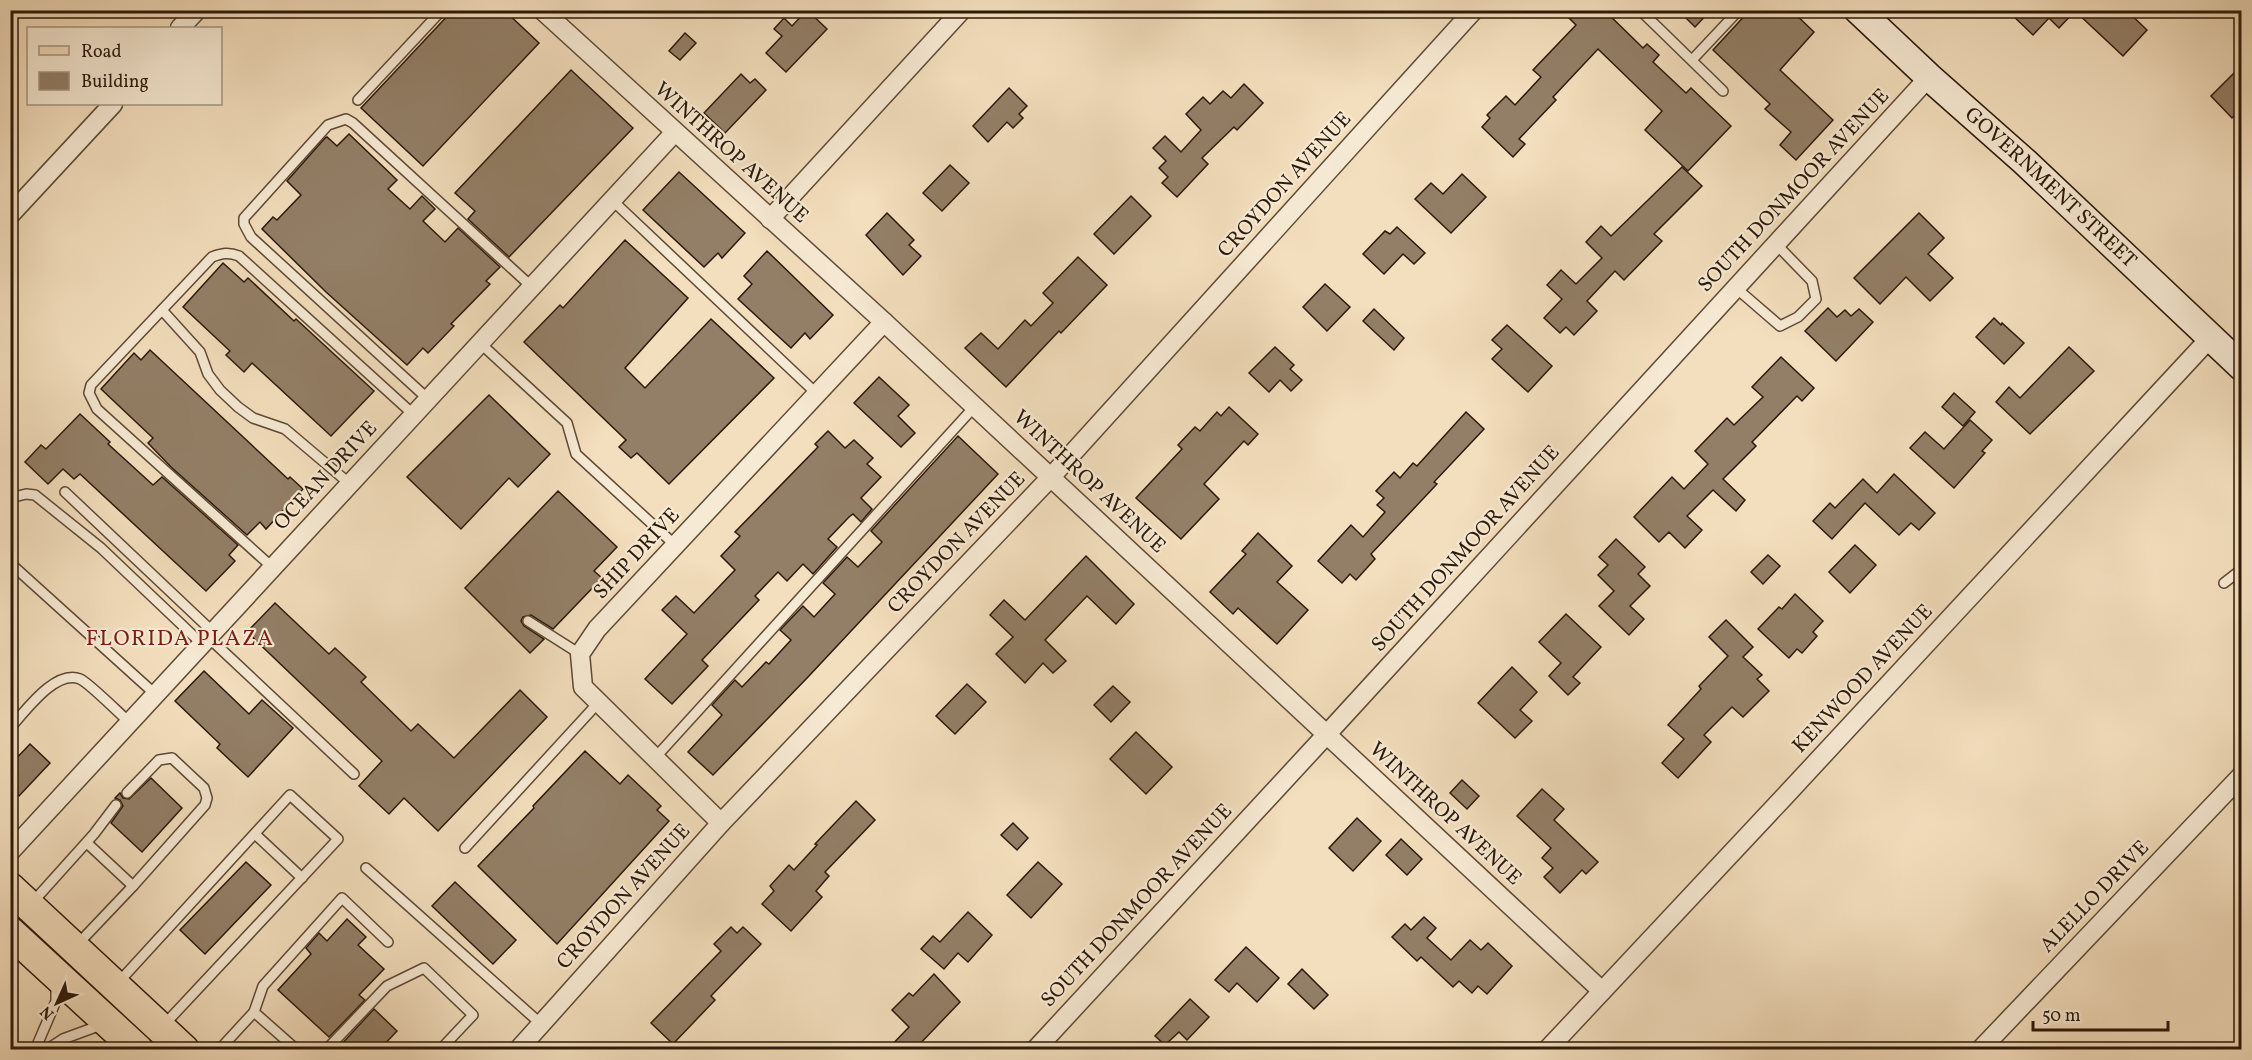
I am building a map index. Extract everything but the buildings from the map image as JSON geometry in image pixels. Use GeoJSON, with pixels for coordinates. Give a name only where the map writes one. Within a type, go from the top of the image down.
{"type":"FeatureCollection","features":[{"type":"Feature","properties":{"kind":"main road","name":"GOVERNMENT STREET"},"geometry":{"type":"LineString","coordinates":[[1865,13],[1929,77],[2025,162],[2241,367]]}},
{"type":"Feature","properties":{"kind":"main road"},"geometry":{"type":"LineString","coordinates":[[20,897],[184,1050]]}},
{"type":"Feature","properties":{"kind":"main road"},"geometry":{"type":"LineString","coordinates":[[10,932],[138,1050]]}},
{"type":"Feature","properties":{"kind":"street"},"geometry":{"type":"LineString","coordinates":[[181,27],[196,10]]}},
{"type":"Feature","properties":{"kind":"street","name":"WINTHROP AVENUE"},"geometry":{"type":"LineString","coordinates":[[542,10],[975,406],[1602,991]]}},
{"type":"Feature","properties":{"kind":"street"},"geometry":{"type":"LineString","coordinates":[[770,219],[962,10]]}},
{"type":"Feature","properties":{"kind":"street","name":"CROYDON AVENUE"},"geometry":{"type":"LineString","coordinates":[[518,1050],[721,823],[1051,477],[1474,10]]}},
{"type":"Feature","properties":{"kind":"street","name":"SOUTH DONMOOR AVENUE"},"geometry":{"type":"LineString","coordinates":[[1035,1050],[1929,77]]}},
{"type":"Feature","properties":{"kind":"street"},"geometry":{"type":"LineString","coordinates":[[10,215],[112,105]]}},
{"type":"Feature","properties":{"kind":"street","name":"OCEAN DRIVE"},"geometry":{"type":"LineString","coordinates":[[10,852],[675,132]]}},
{"type":"Feature","properties":{"kind":"street","name":"SHIP DRIVE"},"geometry":{"type":"LineString","coordinates":[[580,654],[597,629],[884,322]]}},
{"type":"Feature","properties":{"kind":"street","name":"KENWOOD AVENUE"},"geometry":{"type":"LineString","coordinates":[[1547,1050],[2210,338]]}},
{"type":"Feature","properties":{"kind":"street"},"geometry":{"type":"LineString","coordinates":[[580,654],[583,687],[721,823]]}},
{"type":"Feature","properties":{"kind":"street","name":"ALELLO DRIVE"},"geometry":{"type":"LineString","coordinates":[[1980,1050],[2241,775]]}},
{"type":"Feature","properties":{"kind":"lane"},"geometry":{"type":"LineString","coordinates":[[358,100],[442,10]]}},
{"type":"Feature","properties":{"kind":"lane"},"geometry":{"type":"LineString","coordinates":[[1640,10],[1723,91]]}},
{"type":"Feature","properties":{"kind":"lane"},"geometry":{"type":"LineString","coordinates":[[1692,60],[1739,10]]}},
{"type":"Feature","properties":{"kind":"lane"},"geometry":{"type":"LineString","coordinates":[[428,399],[251,237],[244,224],[244,218],[328,125],[346,119],[353,123],[532,286]]}},
{"type":"Feature","properties":{"kind":"lane"},"geometry":{"type":"LineString","coordinates":[[612,201],[817,394]]}},
{"type":"Feature","properties":{"kind":"lane"},"geometry":{"type":"LineString","coordinates":[[1736,288],[1780,326],[1798,317],[1816,299],[1812,281],[1776,244]]}},
{"type":"Feature","properties":{"kind":"lane"},"geometry":{"type":"LineString","coordinates":[[272,567],[97,409],[90,393],[91,385],[212,257],[223,253],[239,256],[414,415]]}},
{"type":"Feature","properties":{"kind":"lane"},"geometry":{"type":"LineString","coordinates":[[162,310],[200,352],[208,374],[220,390],[238,407],[253,418],[285,429],[350,484]]}},
{"type":"Feature","properties":{"kind":"lane"},"geometry":{"type":"LineString","coordinates":[[480,343],[567,423],[576,454],[675,545]]}},
{"type":"Feature","properties":{"kind":"lane"},"geometry":{"type":"LineString","coordinates":[[654,759],[975,406]]}},
{"type":"Feature","properties":{"kind":"lane"},"geometry":{"type":"LineString","coordinates":[[65,492],[208,637],[354,774]]}},
{"type":"Feature","properties":{"kind":"lane"},"geometry":{"type":"LineString","coordinates":[[10,498],[26,494],[35,495],[208,637]]}},
{"type":"Feature","properties":{"kind":"lane"},"geometry":{"type":"LineString","coordinates":[[10,563],[155,694]]}},
{"type":"Feature","properties":{"kind":"lane"},"geometry":{"type":"LineString","coordinates":[[2224,584],[2241,569]]}},
{"type":"Feature","properties":{"kind":"lane"},"geometry":{"type":"LineString","coordinates":[[528,621],[580,654]]}},
{"type":"Feature","properties":{"kind":"lane"},"geometry":{"type":"LineString","coordinates":[[10,728],[55,681],[69,677],[80,679],[129,722]]}},
{"type":"Feature","properties":{"kind":"lane"},"geometry":{"type":"LineString","coordinates":[[465,849],[598,703]]}},
{"type":"Feature","properties":{"kind":"lane"},"geometry":{"type":"LineString","coordinates":[[74,948],[205,805],[207,798],[204,788],[172,758],[159,760],[128,793]]}},
{"type":"Feature","properties":{"kind":"lane"},"geometry":{"type":"LineString","coordinates":[[115,986],[290,795],[338,839],[161,1028]]}},
{"type":"Feature","properties":{"kind":"lane"},"geometry":{"type":"LineString","coordinates":[[20,897],[87,843],[116,805]]}},
{"type":"Feature","properties":{"kind":"lane"},"geometry":{"type":"LineString","coordinates":[[255,834],[302,878]]}},
{"type":"Feature","properties":{"kind":"lane"},"geometry":{"type":"LineString","coordinates":[[87,843],[133,886]]}},
{"type":"Feature","properties":{"kind":"lane"},"geometry":{"type":"LineString","coordinates":[[366,868],[541,1024]]}},
{"type":"Feature","properties":{"kind":"lane"},"geometry":{"type":"LineString","coordinates":[[219,1050],[254,1012],[263,986],[342,898],[388,942]]}},
{"type":"Feature","properties":{"kind":"lane"},"geometry":{"type":"LineString","coordinates":[[326,1050],[387,986],[423,968],[473,1015],[440,1050]]}},
{"type":"Feature","properties":{"kind":"lane"},"geometry":{"type":"LineString","coordinates":[[35,1050],[56,1001],[56,974]]}},
{"type":"Feature","properties":{"kind":"lane"},"geometry":{"type":"LineString","coordinates":[[254,1012],[297,1050]]}},
{"type":"Feature","properties":{"kind":"lane"},"geometry":{"type":"LineString","coordinates":[[46,1050],[87,1028],[109,1023]]}},
{"type":"Feature","properties":{"kind":"district","name":"FLORIDA PLAZA"},"geometry":{"type":"Point","coordinates":[180,639]}}]}
